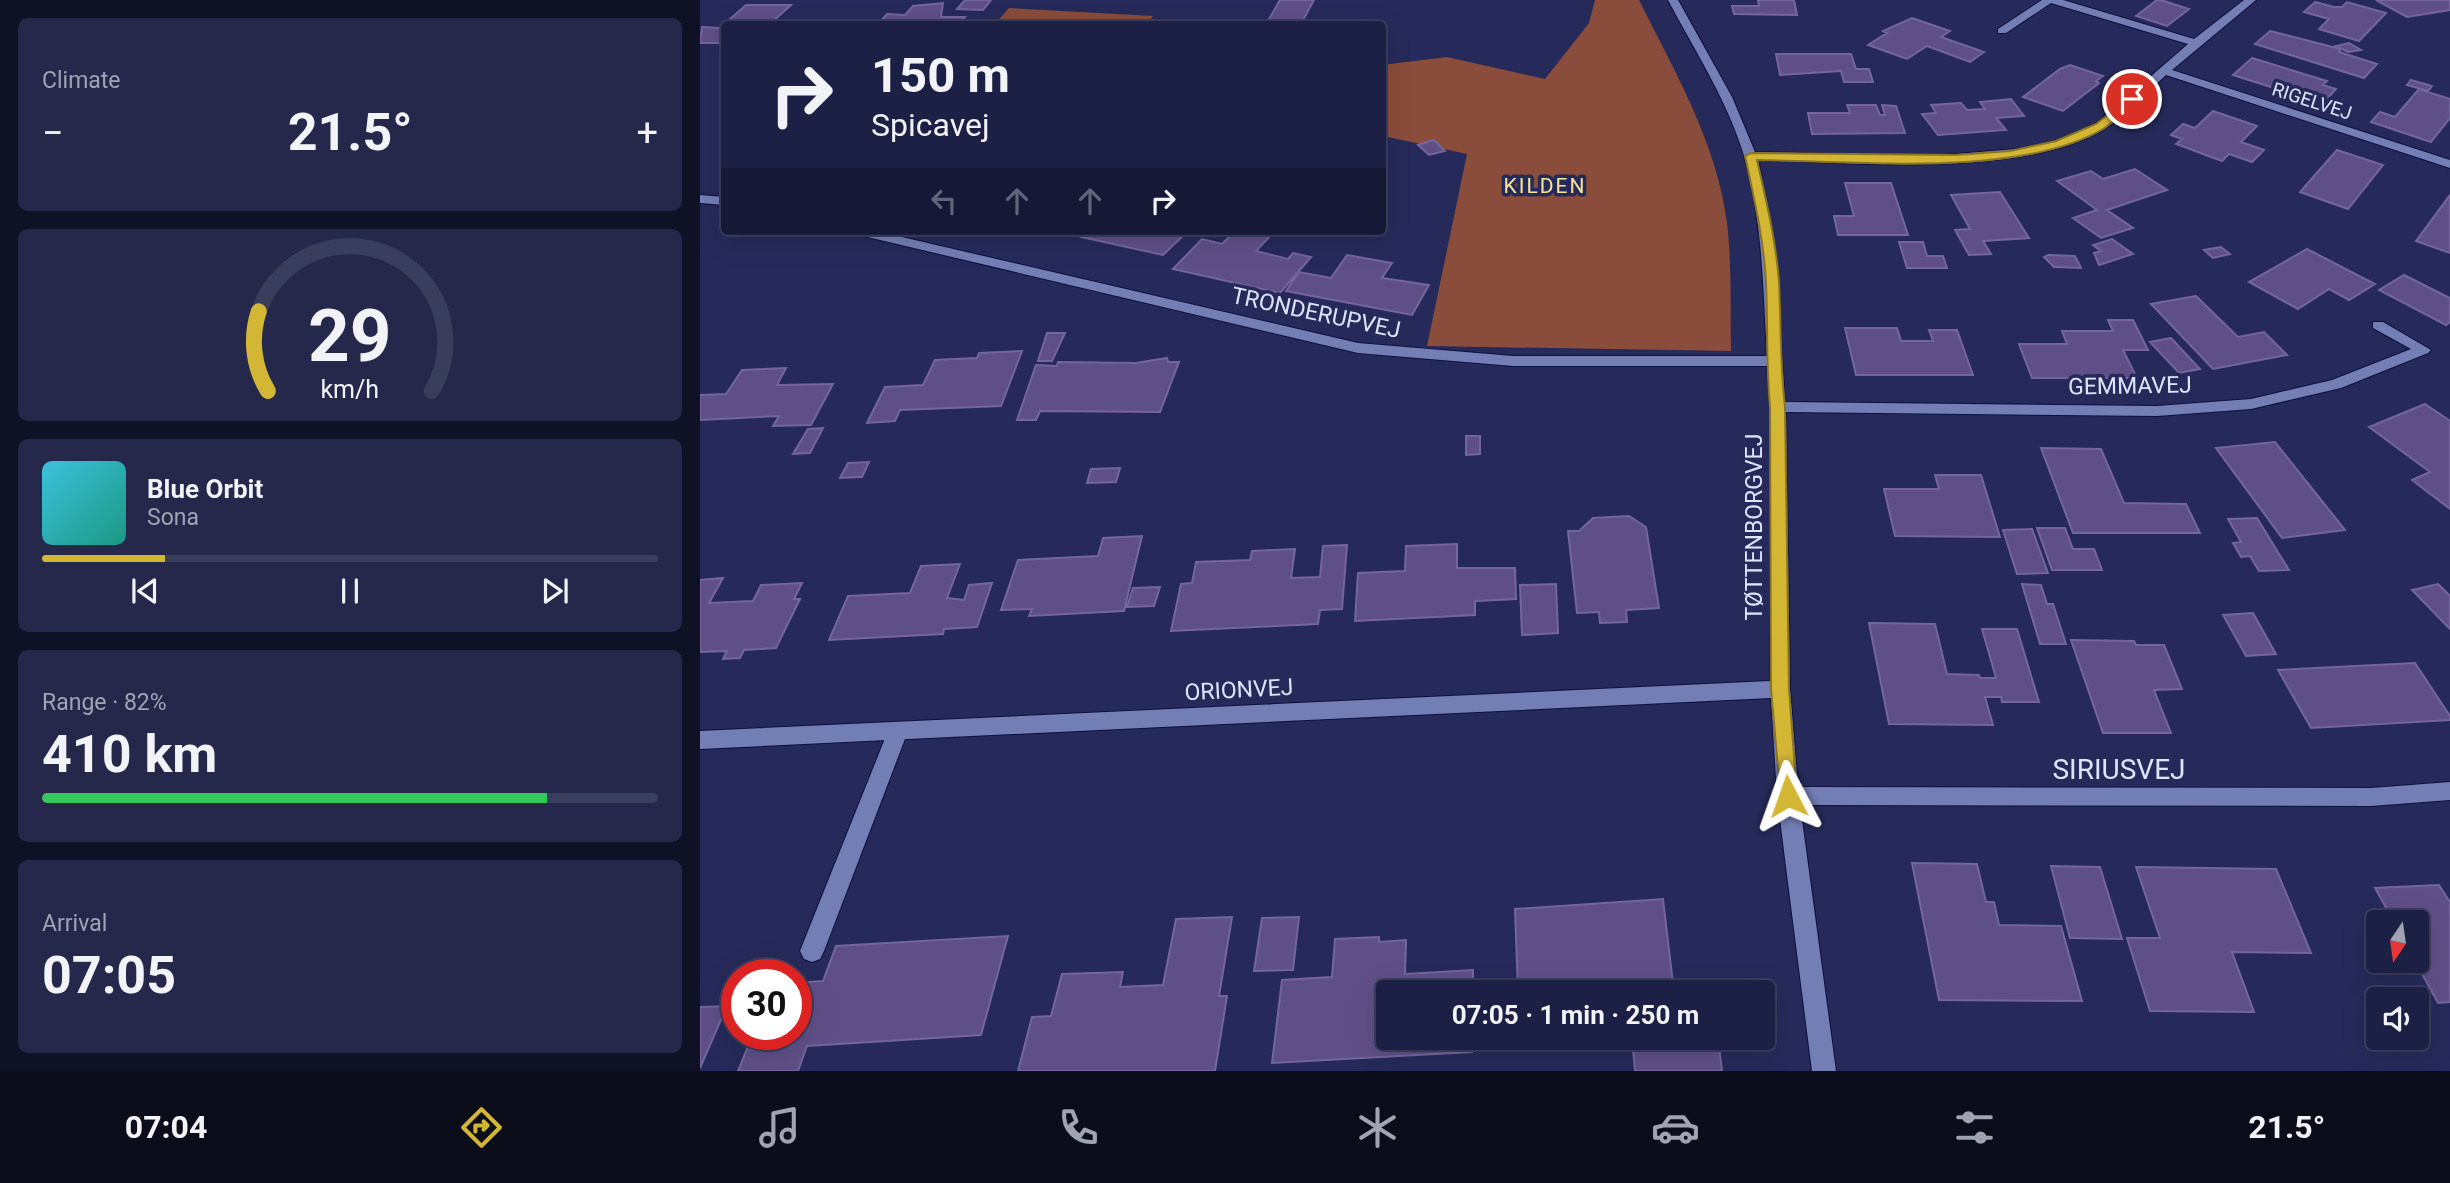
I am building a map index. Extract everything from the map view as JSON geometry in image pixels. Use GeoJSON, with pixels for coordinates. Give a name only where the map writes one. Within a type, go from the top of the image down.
{"type":"FeatureCollection","features":[{"type":"Feature","properties":{"kind":"street","name":"TØTTENBORGVEJ"},"geometry":{"type":"LineString","coordinates":[[1673,0],[1726,99],[1751,156],[1766,223],[1772,282],[1773,361],[1777,407],[1780,689],[1788,796],[1824,1071]]}},
{"type":"Feature","properties":{"kind":"street"},"geometry":{"type":"LineString","coordinates":[[2002,31],[2050,0],[2195,43]]}},
{"type":"Feature","properties":{"kind":"street"},"geometry":{"type":"LineString","coordinates":[[1751,156],[1956,159],[2010,155],[2060,143],[2100,127],[2195,43],[2251,0]]}},
{"type":"Feature","properties":{"kind":"street","name":"RIGELVEJ"},"geometry":{"type":"LineString","coordinates":[[2164,71],[2450,164]]}},
{"type":"Feature","properties":{"kind":"street"},"geometry":{"type":"LineString","coordinates":[[700,199],[721,201]]}},
{"type":"Feature","properties":{"kind":"street","name":"TRONDERUPVEJ"},"geometry":{"type":"LineString","coordinates":[[876,235],[1358,348],[1423,358],[1485,362],[1773,361]]}},
{"type":"Feature","properties":{"kind":"street","name":"GEMMAVEJ"},"geometry":{"type":"LineString","coordinates":[[1777,407],[2157,411],[2251,404],[2336,384],[2423,349],[2378,326]]}},
{"type":"Feature","properties":{"kind":"street","name":"ORIONVEJ"},"geometry":{"type":"LineString","coordinates":[[700,740],[1780,689]]}},
{"type":"Feature","properties":{"kind":"street"},"geometry":{"type":"LineString","coordinates":[[812,951],[898,731]]}},
{"type":"Feature","properties":{"kind":"street","name":"SIRIUSVEJ"},"geometry":{"type":"LineString","coordinates":[[1788,796],[2371,797],[2450,791]]}},
{"type":"Feature","properties":{"kind":"shaded area"},"geometry":{"type":"Polygon","coordinates":[[[1595,0],[1639,0],[1680,80],[1704,136],[1722,193],[1730,270],[1731,351],[1427,346],[1467,154],[1386,137],[1386,65],[1447,57],[1545,79],[1589,23],[1595,0]]]}},
{"type":"Feature","properties":{"kind":"shaded area"},"geometry":{"type":"Polygon","coordinates":[[[1009,8],[1153,16],[1149,21],[998,21],[1009,8]]]}},
{"type":"Feature","properties":{"kind":"building"},"geometry":{"type":"Polygon","coordinates":[[[965,0],[991,0],[983,10],[957,9],[965,0]]]}},
{"type":"Feature","properties":{"kind":"building"},"geometry":{"type":"Polygon","coordinates":[[[1280,0],[1314,0],[1303,21],[1268,21],[1280,0]]]}},
{"type":"Feature","properties":{"kind":"building"},"geometry":{"type":"Polygon","coordinates":[[[1758,0],[1794,0],[1797,15],[1734,14],[1732,6],[1759,6],[1758,0]]]}},
{"type":"Feature","properties":{"kind":"building"},"geometry":{"type":"Polygon","coordinates":[[[2157,0],[2189,9],[2167,26],[2136,16],[2157,0]]]}},
{"type":"Feature","properties":{"kind":"building"},"geometry":{"type":"Polygon","coordinates":[[[2376,0],[2450,0],[2450,10],[2407,17],[2376,0]]]}},
{"type":"Feature","properties":{"kind":"building"},"geometry":{"type":"Polygon","coordinates":[[[2315,2],[2342,7],[2347,2],[2386,13],[2359,41],[2319,29],[2329,19],[2304,12],[2315,2]]]}},
{"type":"Feature","properties":{"kind":"building"},"geometry":{"type":"Polygon","coordinates":[[[943,3],[941,17],[965,17],[962,21],[881,21],[887,14],[905,15],[913,6],[943,3]]]}},
{"type":"Feature","properties":{"kind":"building"},"geometry":{"type":"Polygon","coordinates":[[[746,5],[791,5],[773,21],[728,21],[746,5]]]}},
{"type":"Feature","properties":{"kind":"building"},"geometry":{"type":"Polygon","coordinates":[[[1912,18],[1950,31],[1941,37],[1984,52],[1970,62],[1927,46],[1907,59],[1868,45],[1887,33],[1883,31],[1912,18]]]}},
{"type":"Feature","properties":{"kind":"building"},"geometry":{"type":"Polygon","coordinates":[[[702,27],[720,28],[721,43],[700,43],[702,27]]]}},
{"type":"Feature","properties":{"kind":"building"},"geometry":{"type":"Polygon","coordinates":[[[2270,31],[2341,49],[2339,52],[2377,64],[2364,78],[2255,44],[2270,31]]]}},
{"type":"Feature","properties":{"kind":"building"},"geometry":{"type":"Polygon","coordinates":[[[2349,43],[2361,50],[2348,52],[2336,46],[2349,43]]]}},
{"type":"Feature","properties":{"kind":"building"},"geometry":{"type":"Polygon","coordinates":[[[1776,54],[1851,54],[1856,69],[1869,69],[1873,82],[1844,82],[1841,71],[1780,75],[1776,54]]]}},
{"type":"Feature","properties":{"kind":"building"},"geometry":{"type":"Polygon","coordinates":[[[2252,58],[2327,81],[2323,85],[2336,89],[2326,100],[2313,95],[2309,99],[2233,75],[2252,58]]]}},
{"type":"Feature","properties":{"kind":"building"},"geometry":{"type":"Polygon","coordinates":[[[2070,65],[2103,76],[2096,81],[2099,83],[2063,111],[2023,97],[2060,69],[2070,65]]]}},
{"type":"Feature","properties":{"kind":"building"},"geometry":{"type":"Polygon","coordinates":[[[2411,80],[2432,86],[2428,91],[2407,85],[2411,80]]]}},
{"type":"Feature","properties":{"kind":"building"},"geometry":{"type":"Polygon","coordinates":[[[2419,89],[2450,99],[2450,118],[2431,142],[2371,122],[2380,112],[2395,117],[2419,89]]]}},
{"type":"Feature","properties":{"kind":"building"},"geometry":{"type":"Polygon","coordinates":[[[2011,99],[2024,116],[1996,118],[2006,130],[1938,135],[1922,114],[1936,113],[1931,105],[1961,103],[1967,110],[1985,109],[1980,102],[2011,99]]]}},
{"type":"Feature","properties":{"kind":"building"},"geometry":{"type":"Polygon","coordinates":[[[1847,105],[1876,105],[1880,115],[1885,115],[1882,105],[1896,106],[1905,133],[1812,134],[1808,113],[1850,113],[1847,105]]]}},
{"type":"Feature","properties":{"kind":"building"},"geometry":{"type":"Polygon","coordinates":[[[2213,111],[2257,126],[2241,142],[2264,150],[2252,162],[2229,154],[2222,161],[2176,144],[2182,139],[2171,135],[2183,124],[2195,128],[2213,111]]]}},
{"type":"Feature","properties":{"kind":"building"},"geometry":{"type":"Polygon","coordinates":[[[1434,140],[1445,151],[1429,155],[1418,145],[1434,140]]]}},
{"type":"Feature","properties":{"kind":"building"},"geometry":{"type":"Polygon","coordinates":[[[2337,150],[2383,165],[2348,209],[2300,192],[2337,150]]]}},
{"type":"Feature","properties":{"kind":"building"},"geometry":{"type":"Polygon","coordinates":[[[2135,169],[2167,190],[2107,210],[2133,228],[2101,238],[2073,218],[2097,210],[2057,181],[2091,171],[2103,179],[2135,169]]]}},
{"type":"Feature","properties":{"kind":"building"},"geometry":{"type":"Polygon","coordinates":[[[1845,183],[1891,183],[1908,235],[1838,235],[1834,216],[1854,216],[1845,183]]]}},
{"type":"Feature","properties":{"kind":"building"},"geometry":{"type":"Polygon","coordinates":[[[2000,192],[2029,238],[1983,241],[1991,254],[1969,255],[1955,230],[1970,229],[1951,195],[2000,192]]]}},
{"type":"Feature","properties":{"kind":"building"},"geometry":{"type":"Polygon","coordinates":[[[2450,195],[2450,253],[2416,241],[2450,195]]]}},
{"type":"Feature","properties":{"kind":"building"},"geometry":{"type":"Polygon","coordinates":[[[1083,235],[1184,235],[1163,255],[1081,237],[1083,235]]]}},
{"type":"Feature","properties":{"kind":"building"},"geometry":{"type":"Polygon","coordinates":[[[1231,235],[1271,235],[1256,251],[1288,259],[1293,253],[1311,257],[1280,293],[1173,269],[1202,239],[1222,244],[1231,235]]]}},
{"type":"Feature","properties":{"kind":"building"},"geometry":{"type":"Polygon","coordinates":[[[2112,239],[2133,254],[2099,265],[2094,253],[2101,251],[2093,245],[2112,239]]]}},
{"type":"Feature","properties":{"kind":"building"},"geometry":{"type":"Polygon","coordinates":[[[1899,242],[1923,242],[1927,256],[1943,256],[1947,268],[1907,268],[1899,242]]]}},
{"type":"Feature","properties":{"kind":"building"},"geometry":{"type":"Polygon","coordinates":[[[2221,247],[2230,254],[2213,258],[2204,250],[2221,247]]]}},
{"type":"Feature","properties":{"kind":"building"},"geometry":{"type":"Polygon","coordinates":[[[2307,249],[2375,284],[2349,300],[2329,289],[2298,309],[2249,282],[2307,249]]]}},
{"type":"Feature","properties":{"kind":"building"},"geometry":{"type":"Polygon","coordinates":[[[1347,255],[1392,263],[1382,278],[1429,285],[1412,315],[1286,291],[1299,272],[1331,278],[1347,255]]]}},
{"type":"Feature","properties":{"kind":"building"},"geometry":{"type":"Polygon","coordinates":[[[2075,256],[2081,268],[2054,267],[2044,257],[2075,256]]]}},
{"type":"Feature","properties":{"kind":"building"},"geometry":{"type":"Polygon","coordinates":[[[2404,275],[2450,298],[2450,322],[2446,325],[2379,290],[2404,275]]]}},
{"type":"Feature","properties":{"kind":"building"},"geometry":{"type":"Polygon","coordinates":[[[2196,296],[2238,337],[2264,332],[2287,355],[2213,369],[2151,304],[2196,296]]]}},
{"type":"Feature","properties":{"kind":"building"},"geometry":{"type":"Polygon","coordinates":[[[2108,320],[2133,320],[2148,350],[2123,350],[2137,378],[2032,378],[2019,344],[2067,344],[2062,331],[2113,331],[2108,320]]]}},
{"type":"Feature","properties":{"kind":"building"},"geometry":{"type":"Polygon","coordinates":[[[1845,328],[1897,328],[1901,341],[1933,341],[1929,330],[1957,330],[1973,375],[1856,375],[1845,328]]]}},
{"type":"Feature","properties":{"kind":"building"},"geometry":{"type":"Polygon","coordinates":[[[1047,333],[1065,333],[1052,361],[1038,361],[1047,333]]]}},
{"type":"Feature","properties":{"kind":"building"},"geometry":{"type":"Polygon","coordinates":[[[2171,338],[2200,369],[2179,373],[2150,342],[2171,338]]]}},
{"type":"Feature","properties":{"kind":"building"},"geometry":{"type":"Polygon","coordinates":[[[1022,351],[1001,406],[900,410],[895,421],[867,423],[885,387],[923,385],[935,360],[977,358],[979,353],[1022,351]]]}},
{"type":"Feature","properties":{"kind":"building"},"geometry":{"type":"Polygon","coordinates":[[[1167,358],[1168,362],[1179,362],[1160,412],[1040,411],[1036,420],[1017,420],[1036,365],[1057,366],[1058,362],[1136,363],[1167,358]]]}},
{"type":"Feature","properties":{"kind":"building"},"geometry":{"type":"Polygon","coordinates":[[[786,368],[777,385],[833,384],[811,425],[773,426],[779,416],[700,420],[700,395],[726,394],[742,370],[786,368]]]}},
{"type":"Feature","properties":{"kind":"building"},"geometry":{"type":"Polygon","coordinates":[[[2425,404],[2450,421],[2450,509],[2412,480],[2430,472],[2369,427],[2425,404]]]}},
{"type":"Feature","properties":{"kind":"building"},"geometry":{"type":"Polygon","coordinates":[[[823,428],[810,453],[793,454],[808,429],[823,428]]]}},
{"type":"Feature","properties":{"kind":"building"},"geometry":{"type":"Polygon","coordinates":[[[1466,436],[1480,436],[1480,454],[1466,455],[1466,436]]]}},
{"type":"Feature","properties":{"kind":"building"},"geometry":{"type":"Polygon","coordinates":[[[2275,442],[2345,530],[2282,538],[2216,448],[2275,442]]]}},
{"type":"Feature","properties":{"kind":"building"},"geometry":{"type":"Polygon","coordinates":[[[2041,448],[2101,449],[2124,503],[2186,504],[2200,533],[2073,533],[2041,448]]]}},
{"type":"Feature","properties":{"kind":"building"},"geometry":{"type":"Polygon","coordinates":[[[869,462],[862,477],[840,478],[848,463],[869,462]]]}},
{"type":"Feature","properties":{"kind":"building"},"geometry":{"type":"Polygon","coordinates":[[[1120,468],[1116,482],[1087,483],[1091,469],[1120,468]]]}},
{"type":"Feature","properties":{"kind":"building"},"geometry":{"type":"Polygon","coordinates":[[[1935,475],[1981,475],[2000,537],[1895,536],[1884,489],[1939,489],[1935,475]]]}},
{"type":"Feature","properties":{"kind":"building"},"geometry":{"type":"Polygon","coordinates":[[[1629,516],[1646,527],[1659,608],[1626,610],[1627,622],[1600,623],[1599,612],[1577,613],[1568,531],[1579,531],[1593,518],[1629,516]]]}},
{"type":"Feature","properties":{"kind":"building"},"geometry":{"type":"Polygon","coordinates":[[[2257,518],[2289,570],[2259,571],[2250,556],[2241,557],[2233,543],[2241,542],[2228,519],[2257,518]]]}},
{"type":"Feature","properties":{"kind":"building"},"geometry":{"type":"Polygon","coordinates":[[[2037,528],[2065,528],[2073,549],[2094,549],[2102,570],[2052,570],[2037,528]]]}},
{"type":"Feature","properties":{"kind":"building"},"geometry":{"type":"Polygon","coordinates":[[[2032,529],[2048,573],[2017,574],[2003,530],[2032,529]]]}},
{"type":"Feature","properties":{"kind":"building"},"geometry":{"type":"Polygon","coordinates":[[[1142,536],[1124,611],[1029,616],[1032,609],[1001,610],[1018,560],[1098,556],[1103,538],[1142,536]]]}},
{"type":"Feature","properties":{"kind":"building"},"geometry":{"type":"Polygon","coordinates":[[[1457,544],[1457,568],[1515,568],[1516,599],[1475,601],[1475,615],[1355,621],[1358,573],[1405,571],[1406,546],[1457,544]]]}},
{"type":"Feature","properties":{"kind":"building"},"geometry":{"type":"Polygon","coordinates":[[[1347,545],[1342,609],[1320,610],[1318,624],[1171,631],[1181,584],[1192,583],[1196,562],[1250,560],[1252,551],[1295,549],[1291,578],[1320,577],[1323,546],[1347,545]]]}},
{"type":"Feature","properties":{"kind":"building"},"geometry":{"type":"Polygon","coordinates":[[[960,564],[947,598],[964,600],[969,585],[992,583],[977,627],[944,629],[943,634],[829,640],[848,596],[910,593],[921,566],[960,564]]]}},
{"type":"Feature","properties":{"kind":"building"},"geometry":{"type":"Polygon","coordinates":[[[723,578],[709,603],[753,601],[761,585],[802,583],[794,599],[800,599],[776,648],[744,650],[740,658],[723,659],[727,651],[700,652],[700,580],[723,578]]]}},
{"type":"Feature","properties":{"kind":"building"},"geometry":{"type":"Polygon","coordinates":[[[1556,584],[1558,633],[1522,635],[1520,585],[1556,584]]]}},
{"type":"Feature","properties":{"kind":"building"},"geometry":{"type":"Polygon","coordinates":[[[2022,584],[2041,585],[2047,604],[2053,604],[2066,644],[2040,644],[2022,584]]]}},
{"type":"Feature","properties":{"kind":"building"},"geometry":{"type":"Polygon","coordinates":[[[2438,584],[2450,596],[2450,629],[2412,590],[2438,584]]]}},
{"type":"Feature","properties":{"kind":"building"},"geometry":{"type":"Polygon","coordinates":[[[1160,587],[1154,606],[1127,607],[1133,588],[1160,587]]]}},
{"type":"Feature","properties":{"kind":"building"},"geometry":{"type":"Polygon","coordinates":[[[2253,613],[2276,654],[2246,656],[2223,615],[2253,613]]]}},
{"type":"Feature","properties":{"kind":"building"},"geometry":{"type":"Polygon","coordinates":[[[1869,623],[1935,624],[1947,674],[1979,675],[1980,678],[1996,678],[1982,629],[2017,629],[2039,702],[2002,702],[2001,697],[1985,697],[1993,725],[1889,724],[1869,623]]]}},
{"type":"Feature","properties":{"kind":"building"},"geometry":{"type":"Polygon","coordinates":[[[2071,640],[2134,641],[2136,645],[2164,645],[2182,689],[2154,690],[2171,733],[2103,733],[2071,640]]]}},
{"type":"Feature","properties":{"kind":"building"},"geometry":{"type":"Polygon","coordinates":[[[2415,663],[2450,720],[2311,728],[2278,670],[2415,663]]]}},
{"type":"Feature","properties":{"kind":"building"},"geometry":{"type":"Polygon","coordinates":[[[1912,863],[1977,864],[1986,902],[1994,902],[1999,925],[2061,926],[2082,1001],[1939,1000],[1912,863]]]}},
{"type":"Feature","properties":{"kind":"building"},"geometry":{"type":"Polygon","coordinates":[[[2051,866],[2100,867],[2122,939],[2070,938],[2051,866]]]}},
{"type":"Feature","properties":{"kind":"building"},"geometry":{"type":"Polygon","coordinates":[[[2136,867],[2276,869],[2311,953],[2232,952],[2254,1012],[2150,1011],[2127,938],[2160,938],[2136,867]]]}},
{"type":"Feature","properties":{"kind":"building"},"geometry":{"type":"Polygon","coordinates":[[[2439,885],[2450,902],[2450,1002],[2438,1003],[2422,973],[2429,973],[2429,910],[2387,910],[2375,888],[2439,885]]]}},
{"type":"Feature","properties":{"kind":"building"},"geometry":{"type":"Polygon","coordinates":[[[1663,899],[1673,980],[1518,980],[1515,909],[1663,899]]]}},
{"type":"Feature","properties":{"kind":"building"},"geometry":{"type":"Polygon","coordinates":[[[1232,917],[1219,996],[1227,996],[1215,1071],[1018,1071],[1032,1017],[1051,1016],[1062,974],[1123,972],[1120,987],[1163,985],[1176,919],[1232,917]]]}},
{"type":"Feature","properties":{"kind":"building"},"geometry":{"type":"Polygon","coordinates":[[[1299,917],[1293,970],[1254,971],[1262,918],[1299,917]]]}},
{"type":"Feature","properties":{"kind":"building"},"geometry":{"type":"Polygon","coordinates":[[[1008,936],[981,1035],[812,1046],[812,982],[823,981],[836,946],[1008,936]]]}},
{"type":"Feature","properties":{"kind":"building"},"geometry":{"type":"Polygon","coordinates":[[[1379,937],[1379,942],[1406,940],[1405,974],[1473,970],[1473,980],[1376,980],[1376,1050],[1472,1052],[1272,1063],[1282,980],[1332,977],[1335,939],[1379,937]]]}},
{"type":"Feature","properties":{"kind":"building"},"geometry":{"type":"Polygon","coordinates":[[[721,1006],[721,1020],[700,1068],[700,1007],[721,1006]]]}},
{"type":"Feature","properties":{"kind":"building"},"geometry":{"type":"Polygon","coordinates":[[[747,1050],[806,1050],[798,1071],[738,1071],[747,1050]]]}},
{"type":"Feature","properties":{"kind":"building"},"geometry":{"type":"Polygon","coordinates":[[[1633,1050],[1719,1050],[1722,1071],[1635,1071],[1633,1050]]]}},
{"type":"Feature","properties":{"kind":"district","name":"KILDEN"},"geometry":{"type":"Point","coordinates":[1545,186]}},
{"type":"Feature","properties":{"kind":"route"},"geometry":{"type":"LineString","coordinates":[[1788,796],[1780,689],[1777,407],[1773,361],[1772,282],[1766,223],[1751,156],[1956,159],[2010,155],[2060,143],[2100,127],[2132,99]]}}]}
